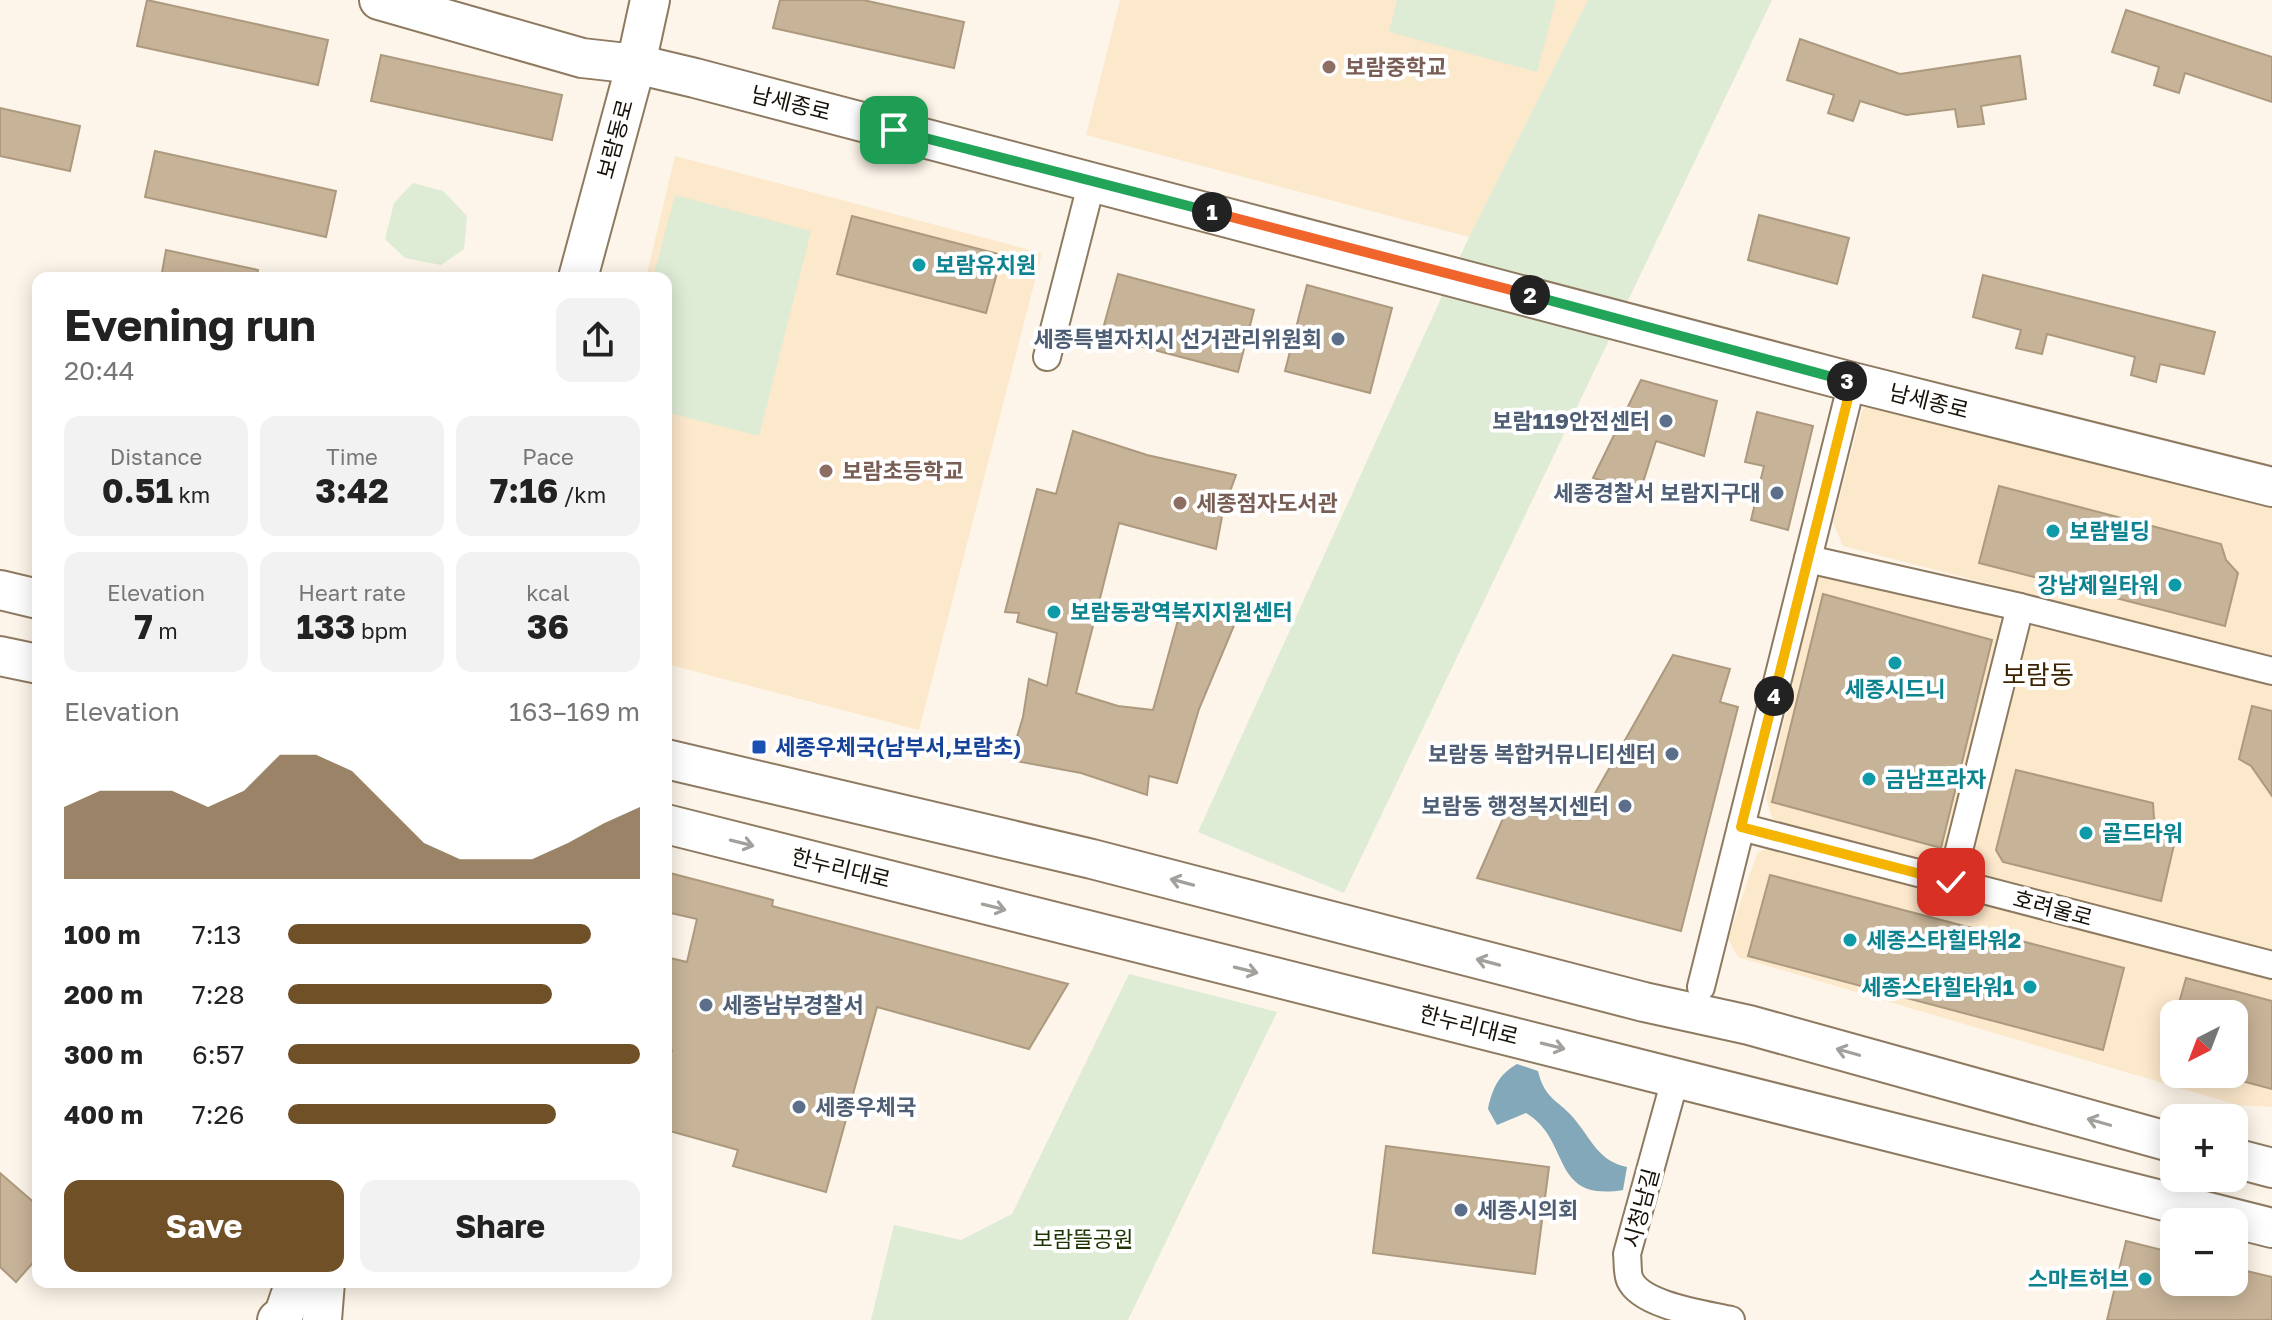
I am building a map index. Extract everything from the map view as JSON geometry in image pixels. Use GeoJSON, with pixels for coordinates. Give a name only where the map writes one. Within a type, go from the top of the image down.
{"type":"FeatureCollection","features":[{"type":"Feature","properties":{"kind":"street","name":"남세종로"},"geometry":{"type":"LineString","coordinates":[[379,0],[582,58],[636,64],[1852,382],[2272,487]]}},
{"type":"Feature","properties":{"kind":"street","name":"보람동로"},"geometry":{"type":"LineString","coordinates":[[580,272],[636,64],[650,0]]}},
{"type":"Feature","properties":{"kind":"street"},"geometry":{"type":"LineString","coordinates":[[1047,357],[1092,181]]}},
{"type":"Feature","properties":{"kind":"street"},"geometry":{"type":"LineString","coordinates":[[1701,987],[1852,382]]}},
{"type":"Feature","properties":{"kind":"street"},"geometry":{"type":"LineString","coordinates":[[1808,559],[2020,607],[2272,671]]}},
{"type":"Feature","properties":{"kind":"street"},"geometry":{"type":"LineString","coordinates":[[0,590],[32,598]]}},
{"type":"Feature","properties":{"kind":"street"},"geometry":{"type":"LineString","coordinates":[[1951,882],[2020,607]]}},
{"type":"Feature","properties":{"kind":"street"},"geometry":{"type":"LineString","coordinates":[[0,656],[32,663]]}},
{"type":"Feature","properties":{"kind":"street"},"geometry":{"type":"LineString","coordinates":[[672,760],[1092,859],[1644,1002],[1749,1025],[2160,1139]]}},
{"type":"Feature","properties":{"kind":"street","name":"한누리대로"},"geometry":{"type":"LineString","coordinates":[[672,825],[2272,1228]]}},
{"type":"Feature","properties":{"kind":"street","name":"호려울로"},"geometry":{"type":"LineString","coordinates":[[1741,827],[2272,965]]}},
{"type":"Feature","properties":{"kind":"street"},"geometry":{"type":"LineString","coordinates":[[1644,1002],[1701,987]]}},
{"type":"Feature","properties":{"kind":"street"},"geometry":{"type":"LineString","coordinates":[[1701,987],[1718,1010],[1749,1025]]}},
{"type":"Feature","properties":{"kind":"street","name":"시청남길"},"geometry":{"type":"LineString","coordinates":[[1676,1076],[1627,1254],[1630,1280],[1643,1294],[1665,1304],[1731,1320]]}},
{"type":"Feature","properties":{"kind":"street"},"geometry":{"type":"LineString","coordinates":[[2248,1162],[2272,1168]]}},
{"type":"Feature","properties":{"kind":"street"},"geometry":{"type":"LineString","coordinates":[[277,1320],[284,1314],[293,1288]]}},
{"type":"Feature","properties":{"kind":"street"},"geometry":{"type":"LineString","coordinates":[[322,1320],[325,1288]]}},
{"type":"Feature","properties":{"kind":"shaded area","name":"보람중학교"},"geometry":{"type":"Polygon","coordinates":[[[1120,0],[1588,0],[1469,237],[1086,135],[1120,0]]]}},
{"type":"Feature","properties":{"kind":"shaded area","name":"보람초등학교"},"geometry":{"type":"Polygon","coordinates":[[[675,156],[1042,253],[919,730],[672,666],[672,272],[647,272],[675,156]]]}},
{"type":"Feature","properties":{"kind":"shaded area"},"geometry":{"type":"Polygon","coordinates":[[[1868,405],[2272,500],[2272,657],[1843,546],[1833,522],[1862,411],[1868,405]]]}},
{"type":"Feature","properties":{"kind":"shaded area"},"geometry":{"type":"Polygon","coordinates":[[[1822,574],[1989,607],[1998,616],[2004,634],[1948,851],[1925,860],[1773,820],[1766,798],[1817,579],[1822,574]]]}},
{"type":"Feature","properties":{"kind":"shaded area"},"geometry":{"type":"Polygon","coordinates":[[[2038,624],[2272,686],[2272,956],[1974,876],[1968,854],[2024,630],[2038,624]]]}},
{"type":"Feature","properties":{"kind":"shaded area"},"geometry":{"type":"Polygon","coordinates":[[[1771,847],[2272,979],[2272,1107],[2234,1104],[2180,1088],[2248,1088],[2248,1000],[2160,1000],[2160,1082],[1738,957],[1728,939],[1757,853],[1771,847]]]}},
{"type":"Feature","properties":{"kind":"green space"},"geometry":{"type":"Polygon","coordinates":[[[1397,0],[1556,0],[1537,72],[1389,32],[1397,0]]]}},
{"type":"Feature","properties":{"kind":"green space"},"geometry":{"type":"Polygon","coordinates":[[[1588,0],[1772,0],[1344,893],[1198,832],[1469,237],[1588,0]]]}},
{"type":"Feature","properties":{"kind":"green space"},"geometry":{"type":"Polygon","coordinates":[[[413,183],[443,191],[467,216],[464,249],[441,265],[405,258],[385,239],[394,203],[413,183]]]}},
{"type":"Feature","properties":{"kind":"green space"},"geometry":{"type":"Polygon","coordinates":[[[675,195],[811,231],[759,436],[672,414],[672,272],[655,272],[675,195]]]}},
{"type":"Feature","properties":{"kind":"green space","name":"보람뜰공원"},"geometry":{"type":"Polygon","coordinates":[[[1129,974],[1277,1012],[1128,1320],[871,1320],[894,1225],[961,1240],[1012,1214],[1129,974]]]}},
{"type":"Feature","properties":{"kind":"water"},"geometry":{"type":"Polygon","coordinates":[[[1517,1064],[1538,1071],[1545,1089],[1570,1114],[1597,1150],[1627,1167],[1623,1190],[1599,1191],[1583,1187],[1572,1178],[1540,1125],[1526,1113],[1497,1125],[1488,1109],[1492,1095],[1501,1077],[1517,1064]]]}},
{"type":"Feature","properties":{"kind":"building"},"geometry":{"type":"Polygon","coordinates":[[[147,0],[328,40],[318,85],[137,46],[147,0]]]}},
{"type":"Feature","properties":{"kind":"building"},"geometry":{"type":"Polygon","coordinates":[[[780,0],[863,0],[964,22],[954,68],[773,28],[780,0]]]}},
{"type":"Feature","properties":{"kind":"building"},"geometry":{"type":"Polygon","coordinates":[[[2126,10],[2272,57],[2272,102],[2185,73],[2179,93],[2154,85],[2159,67],[2112,52],[2126,10]]]}},
{"type":"Feature","properties":{"kind":"building"},"geometry":{"type":"Polygon","coordinates":[[[1800,39],[1900,74],[2020,56],[2026,99],[1981,106],[1984,124],[1958,127],[1955,109],[1906,115],[1860,101],[1853,121],[1828,113],[1834,95],[1787,80],[1800,39]]]}},
{"type":"Feature","properties":{"kind":"building"},"geometry":{"type":"Polygon","coordinates":[[[381,55],[562,95],[552,140],[371,101],[381,55]]]}},
{"type":"Feature","properties":{"kind":"building"},"geometry":{"type":"Polygon","coordinates":[[[0,108],[80,126],[70,171],[0,156],[0,108]]]}},
{"type":"Feature","properties":{"kind":"building"},"geometry":{"type":"Polygon","coordinates":[[[155,151],[336,191],[326,237],[145,197],[155,151]]]}},
{"type":"Feature","properties":{"kind":"building"},"geometry":{"type":"Polygon","coordinates":[[[1759,215],[1849,238],[1837,284],[1748,260],[1759,215]]]}},
{"type":"Feature","properties":{"kind":"building","name":"보람유치원"},"geometry":{"type":"Polygon","coordinates":[[[852,216],[1002,255],[986,313],[837,274],[852,216]]]}},
{"type":"Feature","properties":{"kind":"building"},"geometry":{"type":"Polygon","coordinates":[[[166,250],[258,270],[258,272],[162,272],[166,250]]]}},
{"type":"Feature","properties":{"kind":"building"},"geometry":{"type":"Polygon","coordinates":[[[1118,274],[1254,310],[1238,372],[1101,336],[1118,274]]]}},
{"type":"Feature","properties":{"kind":"building"},"geometry":{"type":"Polygon","coordinates":[[[1983,275],[2215,332],[2204,374],[2160,364],[2156,382],[2131,375],[2135,357],[2047,334],[2042,354],[2016,348],[2021,330],[1973,317],[1983,275]]]}},
{"type":"Feature","properties":{"kind":"building","name":"세종특별자치시 선거관리위원회"},"geometry":{"type":"Polygon","coordinates":[[[1307,285],[1392,308],[1370,393],[1285,371],[1307,285]]]}},
{"type":"Feature","properties":{"kind":"building","name":"보람119안전센터"},"geometry":{"type":"Polygon","coordinates":[[[1641,380],[1717,401],[1704,456],[1656,441],[1640,492],[1593,478],[1641,380]]]}},
{"type":"Feature","properties":{"kind":"building","name":"세종경찰서 보람지구대"},"geometry":{"type":"Polygon","coordinates":[[[1757,412],[1813,426],[1788,530],[1751,520],[1764,466],[1745,462],[1757,412]]]}},
{"type":"Feature","properties":{"kind":"building","name":"보람동광역복지지원센터"},"geometry":{"type":"Polygon","coordinates":[[[1073,431],[1147,455],[1236,475],[1223,511],[1216,549],[1119,523],[1076,693],[1118,706],[1153,710],[1183,602],[1238,616],[1199,709],[1177,783],[1149,776],[1147,795],[1081,773],[1010,760],[1023,717],[1029,679],[1047,686],[1057,633],[1017,622],[1019,613],[1005,612],[1037,489],[1056,494],[1073,431]]]}},
{"type":"Feature","properties":{"kind":"building"},"geometry":{"type":"Polygon","coordinates":[[[1999,486],[2221,544],[2226,560],[2238,573],[2225,626],[1979,563],[1999,486]]]}},
{"type":"Feature","properties":{"kind":"building"},"geometry":{"type":"Polygon","coordinates":[[[1823,594],[1992,640],[1941,848],[1772,802],[1823,594]]]}},
{"type":"Feature","properties":{"kind":"building","name":"보람동 복합커뮤니티센터"},"geometry":{"type":"Polygon","coordinates":[[[1673,655],[1730,669],[1720,702],[1738,707],[1681,931],[1477,878],[1511,800],[1580,820],[1673,655]]]}},
{"type":"Feature","properties":{"kind":"building"},"geometry":{"type":"Polygon","coordinates":[[[2252,706],[2272,711],[2272,796],[2251,766],[2239,759],[2252,706]]]}},
{"type":"Feature","properties":{"kind":"building","name":"골드타워"},"geometry":{"type":"Polygon","coordinates":[[[2016,770],[2153,803],[2154,818],[2165,831],[2176,836],[2161,901],[2003,862],[1996,850],[2016,770]]]}},
{"type":"Feature","properties":{"kind":"building","name":"세종우체국"},"geometry":{"type":"Polygon","coordinates":[[[672,874],[773,900],[772,906],[1068,984],[1029,1049],[877,1007],[826,1192],[733,1166],[738,1150],[672,1132],[672,958],[687,962],[697,919],[672,913],[672,874]]]}},
{"type":"Feature","properties":{"kind":"building"},"geometry":{"type":"Polygon","coordinates":[[[1770,875],[2124,968],[2103,1050],[1748,956],[1770,875]]]}},
{"type":"Feature","properties":{"kind":"building"},"geometry":{"type":"Polygon","coordinates":[[[2186,978],[2272,1001],[2272,1089],[2248,1083],[2248,1000],[2180,1000],[2186,978]]]}},
{"type":"Feature","properties":{"kind":"building","name":"세종시의회"},"geometry":{"type":"Polygon","coordinates":[[[1386,1146],[1549,1167],[1535,1274],[1373,1253],[1386,1146]]]}},
{"type":"Feature","properties":{"kind":"building"},"geometry":{"type":"Polygon","coordinates":[[[0,1173],[32,1201],[32,1264],[16,1282],[0,1267],[0,1173]]]}},
{"type":"Feature","properties":{"kind":"building","name":"스마트허브"},"geometry":{"type":"Polygon","coordinates":[[[2126,1241],[2160,1250],[2160,1296],[2248,1296],[2248,1271],[2272,1277],[2272,1320],[2107,1320],[2126,1241]]]}},
{"type":"Feature","properties":{"kind":"place","name":"보람중학교"},"geometry":{"type":"Point","coordinates":[1329,67]}},
{"type":"Feature","properties":{"kind":"place","name":"보람유치원"},"geometry":{"type":"Point","coordinates":[919,265]}},
{"type":"Feature","properties":{"kind":"place","name":"세종특별자치시 선거관리위원회"},"geometry":{"type":"Point","coordinates":[1338,339]}},
{"type":"Feature","properties":{"kind":"place","name":"보람119안전센터"},"geometry":{"type":"Point","coordinates":[1666,421]}},
{"type":"Feature","properties":{"kind":"place","name":"보람초등학교"},"geometry":{"type":"Point","coordinates":[826,471]}},
{"type":"Feature","properties":{"kind":"place","name":"세종경찰서 보람지구대"},"geometry":{"type":"Point","coordinates":[1777,493]}},
{"type":"Feature","properties":{"kind":"place","name":"세종점자도서관"},"geometry":{"type":"Point","coordinates":[1180,503]}},
{"type":"Feature","properties":{"kind":"place","name":"보람빌딩"},"geometry":{"type":"Point","coordinates":[2053,531]}},
{"type":"Feature","properties":{"kind":"place","name":"강남제일타워"},"geometry":{"type":"Point","coordinates":[2175,585]}},
{"type":"Feature","properties":{"kind":"place","name":"보람동광역복지지원센터"},"geometry":{"type":"Point","coordinates":[1054,612]}},
{"type":"Feature","properties":{"kind":"place","name":"세종시드니"},"geometry":{"type":"Point","coordinates":[1895,663]}},
{"type":"Feature","properties":{"kind":"place","name":"세종우체국(남부서,보람초)"},"geometry":{"type":"Point","coordinates":[759,747]}},
{"type":"Feature","properties":{"kind":"place","name":"보람동 복합커뮤니티센터"},"geometry":{"type":"Point","coordinates":[1672,754]}},
{"type":"Feature","properties":{"kind":"place","name":"금남프라자"},"geometry":{"type":"Point","coordinates":[1869,779]}},
{"type":"Feature","properties":{"kind":"place","name":"보람동 행정복지센터"},"geometry":{"type":"Point","coordinates":[1625,806]}},
{"type":"Feature","properties":{"kind":"place","name":"골드타워"},"geometry":{"type":"Point","coordinates":[2086,833]}},
{"type":"Feature","properties":{"kind":"place","name":"세종스타힐타워2"},"geometry":{"type":"Point","coordinates":[1850,940]}},
{"type":"Feature","properties":{"kind":"place","name":"세종스타힐타워1"},"geometry":{"type":"Point","coordinates":[2030,987]}},
{"type":"Feature","properties":{"kind":"place","name":"세종남부경찰서"},"geometry":{"type":"Point","coordinates":[706,1005]}},
{"type":"Feature","properties":{"kind":"place","name":"세종우체국"},"geometry":{"type":"Point","coordinates":[799,1107]}},
{"type":"Feature","properties":{"kind":"place","name":"세종시의회"},"geometry":{"type":"Point","coordinates":[1461,1210]}},
{"type":"Feature","properties":{"kind":"place","name":"스마트허브"},"geometry":{"type":"Point","coordinates":[2145,1279]}},
{"type":"Feature","properties":{"kind":"district","name":"보람동"},"geometry":{"type":"Point","coordinates":[2038,675]}},
{"type":"Feature","properties":{"kind":"route"},"geometry":{"type":"LineString","coordinates":[[894,130],[1532,295],[1852,382],[1741,827],[1951,882]]}}]}
